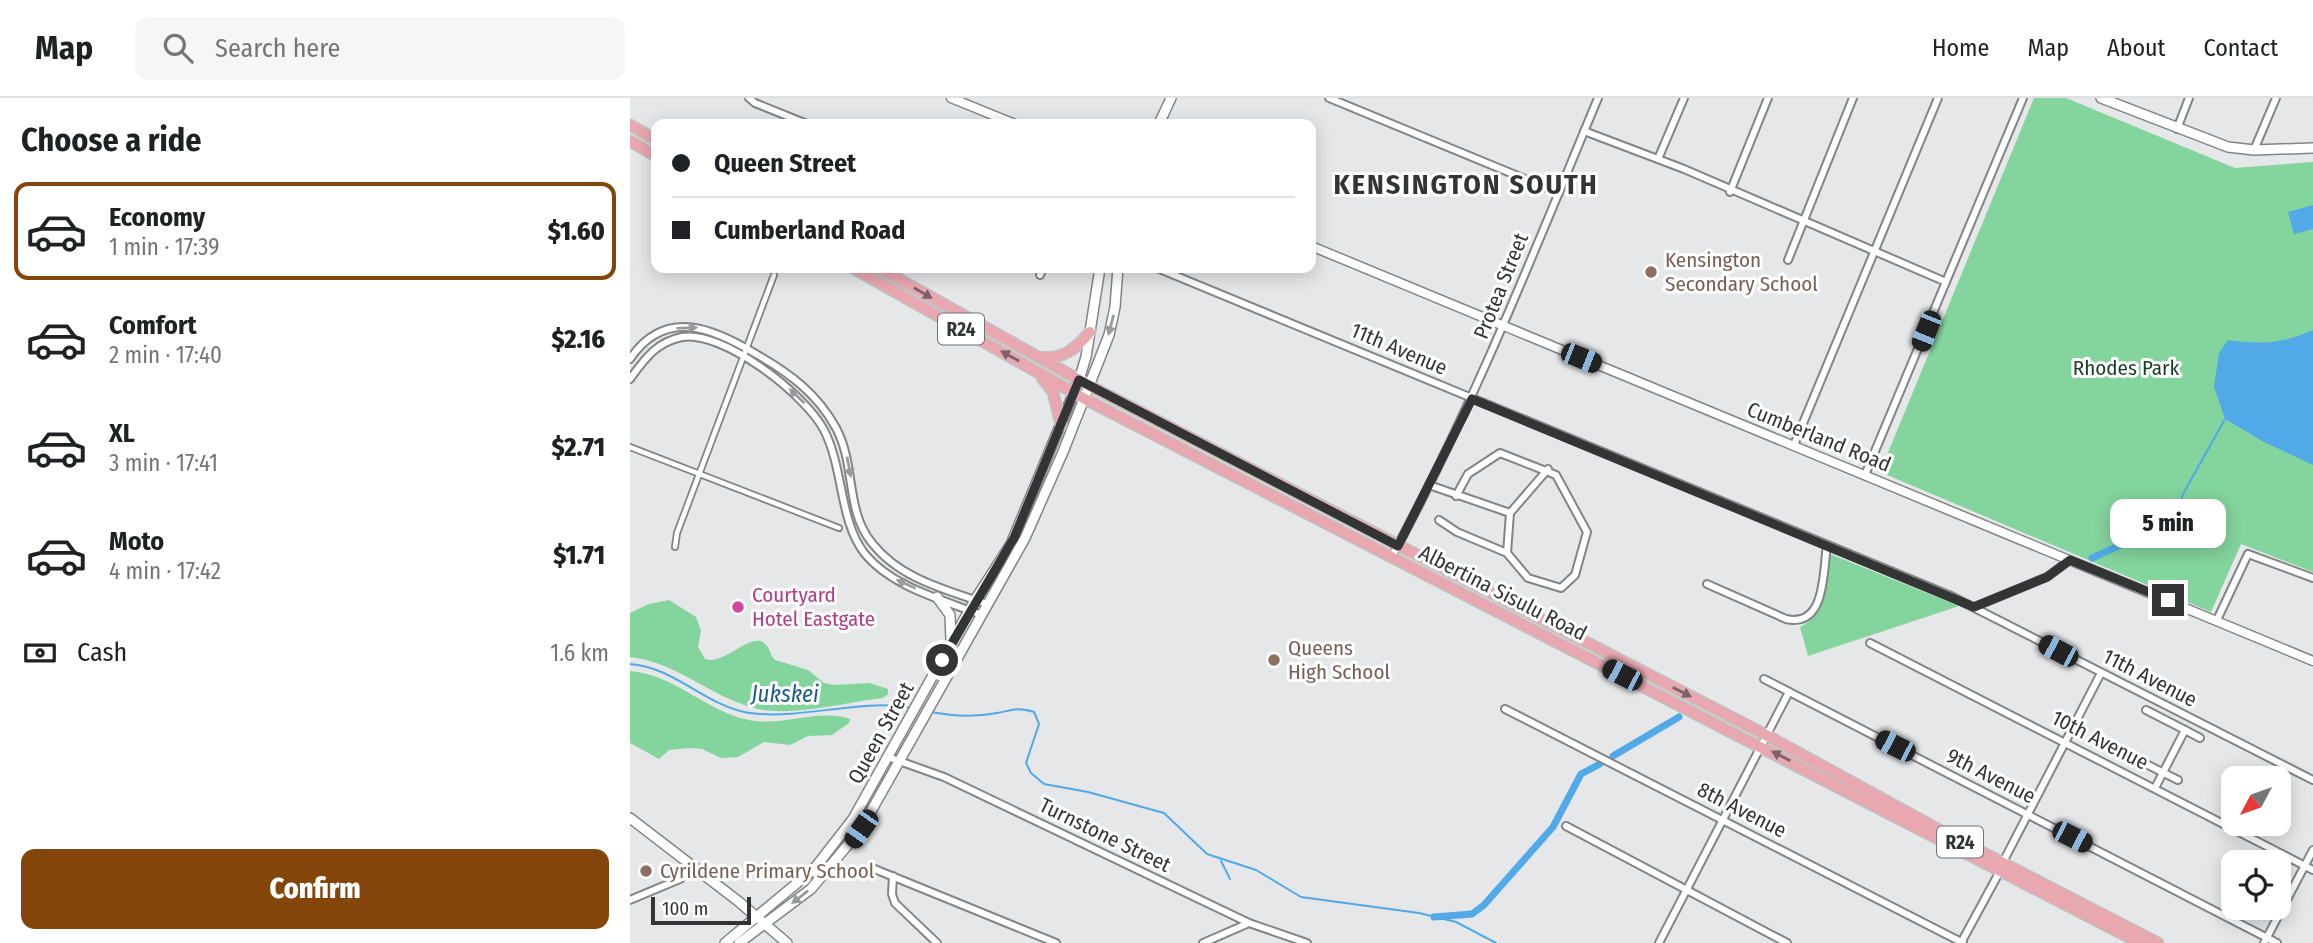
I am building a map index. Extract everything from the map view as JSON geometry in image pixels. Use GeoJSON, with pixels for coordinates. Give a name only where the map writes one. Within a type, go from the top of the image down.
{"type":"FeatureCollection","features":[{"type":"Feature","properties":{"kind":"main road"},"geometry":{"type":"LineString","coordinates":[[1161,119],[1171,98]]}},
{"type":"Feature","properties":{"kind":"main road"},"geometry":{"type":"LineString","coordinates":[[2103,98],[2228,148],[2313,148]]}},
{"type":"Feature","properties":{"kind":"main road"},"geometry":{"type":"LineString","coordinates":[[630,125],[651,137]]}},
{"type":"Feature","properties":{"kind":"main road"},"geometry":{"type":"LineString","coordinates":[[630,141],[651,153]]}},
{"type":"Feature","properties":{"kind":"main road","name":"Albertina Sisulu Road"},"geometry":{"type":"LineString","coordinates":[[862,273],[1074,394],[1391,558],[2001,867],[2158,943]]}},
{"type":"Feature","properties":{"kind":"main road","name":"Albertina Sisulu Road"},"geometry":{"type":"LineString","coordinates":[[888,273],[1090,386],[1766,735],[2140,943]]}},
{"type":"Feature","properties":{"kind":"main road","name":"Queen Street"},"geometry":{"type":"LineString","coordinates":[[725,943],[823,860],[853,819],[969,610],[1014,538],[1079,380],[1099,273]]}},
{"type":"Feature","properties":{"kind":"main road","name":"Queen Street"},"geometry":{"type":"LineString","coordinates":[[739,943],[811,889],[843,854],[901,759],[1035,518],[1085,399],[1114,318],[1118,273]]}},
{"type":"Feature","properties":{"kind":"main road"},"geometry":{"type":"LineString","coordinates":[[1034,356],[1063,355],[1075,348],[1090,332]]}},
{"type":"Feature","properties":{"kind":"main road"},"geometry":{"type":"LineString","coordinates":[[1035,370],[1053,392],[1061,425]]}},
{"type":"Feature","properties":{"kind":"main road"},"geometry":{"type":"LineString","coordinates":[[937,597],[950,615],[950,645]]}},
{"type":"Feature","properties":{"kind":"main road"},"geometry":{"type":"LineString","coordinates":[[630,818],[757,916],[787,943]]}},
{"type":"Feature","properties":{"kind":"main road"},"geometry":{"type":"LineString","coordinates":[[738,901],[760,906],[775,902]]}},
{"type":"Feature","properties":{"kind":"street"},"geometry":{"type":"LineString","coordinates":[[749,98],[796,119]]}},
{"type":"Feature","properties":{"kind":"street"},"geometry":{"type":"LineString","coordinates":[[951,98],[1003,119]]}},
{"type":"Feature","properties":{"kind":"street"},"geometry":{"type":"LineString","coordinates":[[1329,98],[1559,193]]}},
{"type":"Feature","properties":{"kind":"street","name":"Protea Street"},"geometry":{"type":"LineString","coordinates":[[1391,558],[1472,399],[1598,98]]}},
{"type":"Feature","properties":{"kind":"street"},"geometry":{"type":"LineString","coordinates":[[1658,159],[1684,98]]}},
{"type":"Feature","properties":{"kind":"street"},"geometry":{"type":"LineString","coordinates":[[1730,192],[1768,98]]}},
{"type":"Feature","properties":{"kind":"street"},"geometry":{"type":"LineString","coordinates":[[1788,260],[1853,98]]}},
{"type":"Feature","properties":{"kind":"street"},"geometry":{"type":"LineString","coordinates":[[1794,446],[1938,98]]}},
{"type":"Feature","properties":{"kind":"street"},"geometry":{"type":"LineString","coordinates":[[1866,475],[2023,98]]}},
{"type":"Feature","properties":{"kind":"street"},"geometry":{"type":"LineString","coordinates":[[2177,129],[2189,98]]}},
{"type":"Feature","properties":{"kind":"street"},"geometry":{"type":"LineString","coordinates":[[2254,150],[2276,98]]}},
{"type":"Feature","properties":{"kind":"street"},"geometry":{"type":"LineString","coordinates":[[1584,131],[1658,159],[1946,282]]}},
{"type":"Feature","properties":{"kind":"street","name":"Cumberland Road"},"geometry":{"type":"LineString","coordinates":[[1316,248],[2313,661]]}},
{"type":"Feature","properties":{"kind":"street","name":"11th Avenue"},"geometry":{"type":"LineString","coordinates":[[1169,273],[1974,607],[2313,780]]}},
{"type":"Feature","properties":{"kind":"street"},"geometry":{"type":"LineString","coordinates":[[675,547],[677,533],[774,275]]}},
{"type":"Feature","properties":{"kind":"street"},"geometry":{"type":"LineString","coordinates":[[630,359],[649,339],[679,327],[713,330],[786,371],[811,394],[837,430],[850,465],[858,520],[873,545],[905,572],[987,604]]}},
{"type":"Feature","properties":{"kind":"street"},"geometry":{"type":"LineString","coordinates":[[630,379],[650,352],[682,337],[708,340],[758,367],[794,393],[821,424],[840,470],[853,534],[865,554],[893,578],[982,615]]}},
{"type":"Feature","properties":{"kind":"street"},"geometry":{"type":"LineString","coordinates":[[758,367],[763,358]]}},
{"type":"Feature","properties":{"kind":"street"},"geometry":{"type":"LineString","coordinates":[[630,447],[839,528]]}},
{"type":"Feature","properties":{"kind":"street"},"geometry":{"type":"LineString","coordinates":[[1439,520],[1457,532],[1507,553],[1524,576],[1541,584],[1561,588],[1575,575],[1587,532],[1567,492],[1548,469],[1496,454],[1468,474],[1456,496]]}},
{"type":"Feature","properties":{"kind":"street"},"geometry":{"type":"LineString","coordinates":[[1507,553],[1510,513],[1548,469]]}},
{"type":"Feature","properties":{"kind":"street"},"geometry":{"type":"LineString","coordinates":[[1429,485],[1510,513]]}},
{"type":"Feature","properties":{"kind":"street"},"geometry":{"type":"LineString","coordinates":[[1707,584],[1786,619],[1800,621],[1813,612],[1818,603],[1827,545]]}},
{"type":"Feature","properties":{"kind":"street"},"geometry":{"type":"LineString","coordinates":[[2217,620],[2248,554],[2313,578]]}},
{"type":"Feature","properties":{"kind":"street"},"geometry":{"type":"LineString","coordinates":[[1974,607],[2047,577],[2070,560]]}},
{"type":"Feature","properties":{"kind":"street","name":"10th Avenue"},"geometry":{"type":"LineString","coordinates":[[1870,643],[2313,870]]}},
{"type":"Feature","properties":{"kind":"street"},"geometry":{"type":"LineString","coordinates":[[1962,943],[2101,673]]}},
{"type":"Feature","properties":{"kind":"street","name":"9th Avenue"},"geometry":{"type":"LineString","coordinates":[[1764,679],[2266,940],[2277,943]]}},
{"type":"Feature","properties":{"kind":"street"},"geometry":{"type":"LineString","coordinates":[[1659,943],[1789,692]]}},
{"type":"Feature","properties":{"kind":"street","name":"8th Avenue"},"geometry":{"type":"LineString","coordinates":[[1505,709],[1962,943]]}},
{"type":"Feature","properties":{"kind":"street"},"geometry":{"type":"LineString","coordinates":[[2146,710],[2200,738]]}},
{"type":"Feature","properties":{"kind":"street"},"geometry":{"type":"LineString","coordinates":[[2155,788],[2185,730]]}},
{"type":"Feature","properties":{"kind":"street"},"geometry":{"type":"LineString","coordinates":[[2124,753],[2178,780]]}},
{"type":"Feature","properties":{"kind":"street","name":"Turnstone Street"},"geometry":{"type":"LineString","coordinates":[[888,757],[901,759],[1249,923],[1307,943]]}},
{"type":"Feature","properties":{"kind":"street"},"geometry":{"type":"LineString","coordinates":[[1566,826],[1787,943]]}},
{"type":"Feature","properties":{"kind":"street"},"geometry":{"type":"LineString","coordinates":[[2266,940],[2313,850]]}},
{"type":"Feature","properties":{"kind":"street"},"geometry":{"type":"LineString","coordinates":[[630,900],[680,878],[690,863]]}},
{"type":"Feature","properties":{"kind":"street"},"geometry":{"type":"LineString","coordinates":[[872,868],[1056,943]]}},
{"type":"Feature","properties":{"kind":"street"},"geometry":{"type":"LineString","coordinates":[[893,876],[892,894],[895,903],[937,943]]}},
{"type":"Feature","properties":{"kind":"street"},"geometry":{"type":"LineString","coordinates":[[1203,943],[1249,923]]}},
{"type":"Feature","properties":{"kind":"green space","name":"Rhodes Park"},"geometry":{"type":"Polygon","coordinates":[[[2034,98],[2066,98],[2235,168],[2313,162],[2313,572],[2241,544],[2211,612],[1880,472],[2034,98]]]}},
{"type":"Feature","properties":{"kind":"green space"},"geometry":{"type":"Polygon","coordinates":[[[1830,554],[1959,606],[1808,656],[1800,627],[1809,621],[1821,605],[1830,554]]]}},
{"type":"Feature","properties":{"kind":"green space"},"geometry":{"type":"Polygon","coordinates":[[[669,600],[696,617],[701,631],[698,647],[705,659],[721,658],[754,641],[761,641],[775,660],[808,670],[824,683],[869,683],[888,689],[888,694],[883,698],[818,708],[768,711],[722,696],[663,665],[630,657],[630,613],[649,604],[669,600]]]}},
{"type":"Feature","properties":{"kind":"green space"},"geometry":{"type":"Polygon","coordinates":[[[630,671],[661,679],[734,716],[749,720],[762,722],[813,716],[850,719],[849,723],[832,735],[808,736],[790,745],[764,742],[738,757],[721,758],[702,749],[690,748],[669,750],[659,759],[630,743],[630,671]]]}},
{"type":"Feature","properties":{"kind":"water"},"geometry":{"type":"Polygon","coordinates":[[[2313,205],[2313,229],[2294,234],[2288,212],[2313,205]]]}},
{"type":"Feature","properties":{"kind":"water"},"geometry":{"type":"Polygon","coordinates":[[[2313,330],[2313,465],[2264,442],[2225,419],[2214,387],[2219,353],[2228,340],[2272,342],[2313,330]]]}},
{"type":"Feature","properties":{"kind":"waterway"},"geometry":{"type":"LineString","coordinates":[[2176,514],[2183,494],[2225,419]]}},
{"type":"Feature","properties":{"kind":"waterway"},"geometry":{"type":"LineString","coordinates":[[2092,558],[2154,530],[2176,514]]}},
{"type":"Feature","properties":{"kind":"waterway","name":"Jukskei"},"geometry":{"type":"LineString","coordinates":[[630,664],[662,672],[719,703],[750,713],[790,714],[872,706],[912,708]]}},
{"type":"Feature","properties":{"kind":"waterway"},"geometry":{"type":"LineString","coordinates":[[931,712],[964,716],[1016,709],[1034,712],[1039,724],[1026,763],[1031,773],[1044,784],[1088,792],[1164,813],[1207,854],[1256,870],[1301,897],[1419,913],[1456,922],[1496,943]]}},
{"type":"Feature","properties":{"kind":"waterway"},"geometry":{"type":"LineString","coordinates":[[1613,756],[1679,717]]}},
{"type":"Feature","properties":{"kind":"waterway"},"geometry":{"type":"LineString","coordinates":[[1434,917],[1472,914],[1484,905],[1553,827],[1581,774],[1600,764]]}},
{"type":"Feature","properties":{"kind":"waterway"},"geometry":{"type":"LineString","coordinates":[[1221,861],[1230,879]]}},
{"type":"Feature","properties":{"kind":"place","name":"Kensington Secondary School"},"geometry":{"type":"Point","coordinates":[1651,272]}},
{"type":"Feature","properties":{"kind":"place","name":"Courtyard Hotel Eastgate"},"geometry":{"type":"Point","coordinates":[738,607]}},
{"type":"Feature","properties":{"kind":"place","name":"Queens High School"},"geometry":{"type":"Point","coordinates":[1274,660]}},
{"type":"Feature","properties":{"kind":"place","name":"Cyrildene Primary School"},"geometry":{"type":"Point","coordinates":[646,871]}},
{"type":"Feature","properties":{"kind":"district","name":"KENSINGTON SOUTH"},"geometry":{"type":"Point","coordinates":[1466,184]}},
{"type":"Feature","properties":{"kind":"route"},"geometry":{"type":"LineString","coordinates":[[942,660],[1014,538],[1079,380],[1398,546],[1472,399],[1974,607],[2047,577],[2070,560],[2168,600]]}}]}
